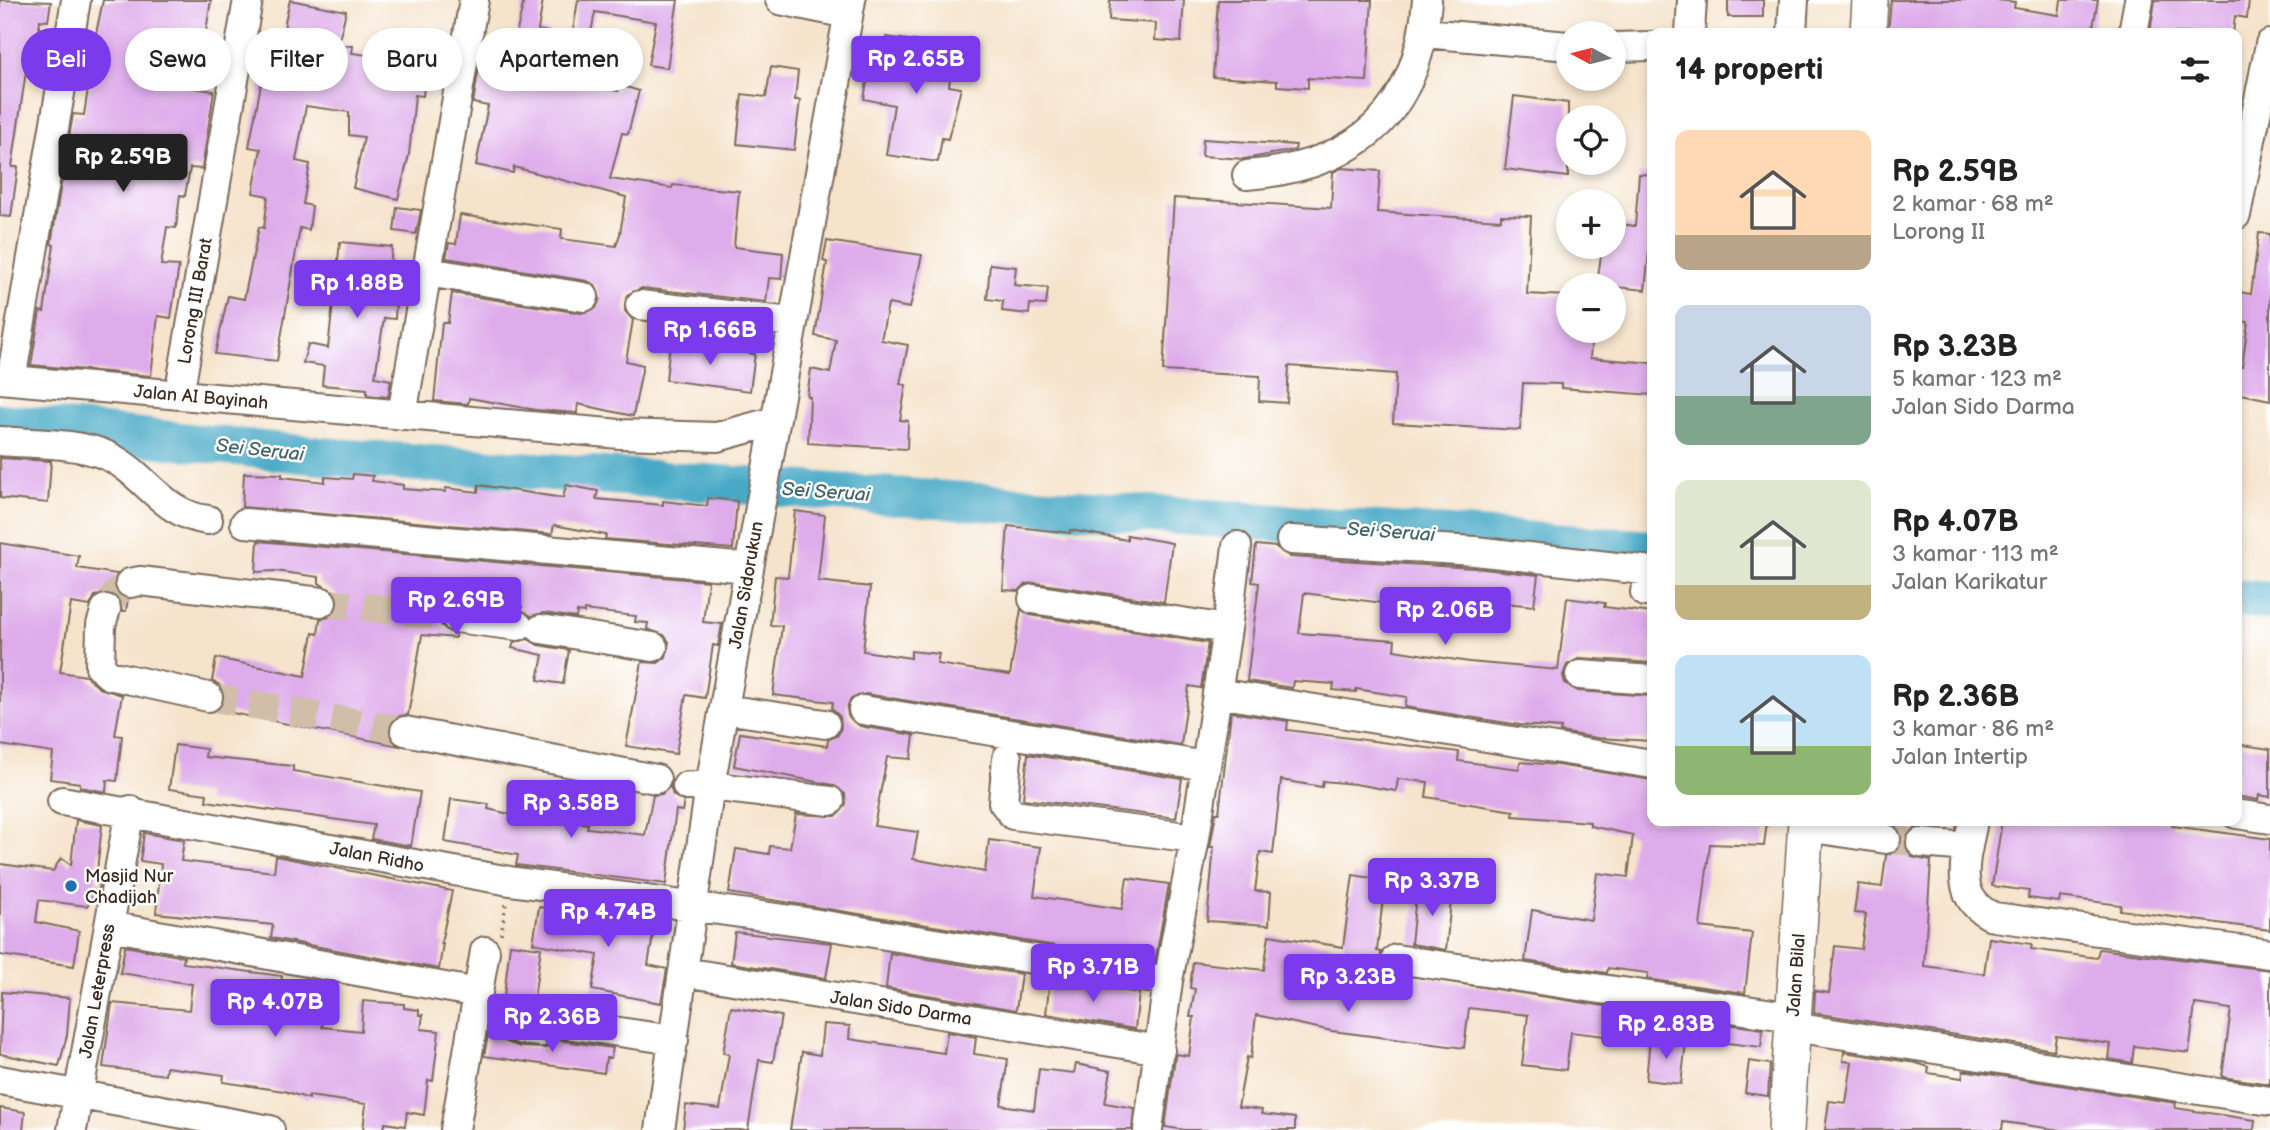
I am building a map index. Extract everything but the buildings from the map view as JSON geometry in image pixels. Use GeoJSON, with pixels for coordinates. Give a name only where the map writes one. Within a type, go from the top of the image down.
{"type":"FeatureCollection","features":[{"type":"Feature","properties":{"kind":"main road"},"geometry":{"type":"LineString","coordinates":[[1868,28],[1870,0]]}},
{"type":"Feature","properties":{"kind":"main road","name":"Jalan Bilal"},"geometry":{"type":"LineString","coordinates":[[1786,1130],[1806,826]]}},
{"type":"Feature","properties":{"kind":"street"},"geometry":{"type":"LineString","coordinates":[[5,379],[76,0]]}},
{"type":"Feature","properties":{"kind":"street","name":"Lorong III Barat"},"geometry":{"type":"LineString","coordinates":[[179,395],[248,0]]}},
{"type":"Feature","properties":{"kind":"street"},"geometry":{"type":"LineString","coordinates":[[402,415],[474,0]]}},
{"type":"Feature","properties":{"kind":"street"},"geometry":{"type":"LineString","coordinates":[[779,0],[849,7]]}},
{"type":"Feature","properties":{"kind":"street"},"geometry":{"type":"LineString","coordinates":[[1247,175],[1283,172],[1345,151],[1393,110],[1410,79],[1425,33],[1427,0]]}},
{"type":"Feature","properties":{"kind":"street"},"geometry":{"type":"LineString","coordinates":[[1690,28],[1692,0]]}},
{"type":"Feature","properties":{"kind":"street"},"geometry":{"type":"LineString","coordinates":[[1791,28],[1794,0]]}},
{"type":"Feature","properties":{"kind":"street"},"geometry":{"type":"LineString","coordinates":[[2134,28],[2139,0]]}},
{"type":"Feature","properties":{"kind":"street","name":"Jalan Sidorukun"},"geometry":{"type":"LineString","coordinates":[[660,1130],[692,908],[698,786],[724,709],[849,7]]}},
{"type":"Feature","properties":{"kind":"street"},"geometry":{"type":"LineString","coordinates":[[1425,33],[1556,45]]}},
{"type":"Feature","properties":{"kind":"street"},"geometry":{"type":"LineString","coordinates":[[2242,185],[2270,44]]}},
{"type":"Feature","properties":{"kind":"street"},"geometry":{"type":"LineString","coordinates":[[1626,47],[1647,46]]}},
{"type":"Feature","properties":{"kind":"street"},"geometry":{"type":"LineString","coordinates":[[427,272],[584,297]]}},
{"type":"Feature","properties":{"kind":"street"},"geometry":{"type":"LineString","coordinates":[[640,305],[792,322]]}},
{"type":"Feature","properties":{"kind":"street","name":"Jalan AI Bayinah"},"geometry":{"type":"LineString","coordinates":[[5,379],[620,433],[717,438],[774,428]]}},
{"type":"Feature","properties":{"kind":"street"},"geometry":{"type":"LineString","coordinates":[[0,441],[86,450],[109,456],[176,511],[208,520]]}},
{"type":"Feature","properties":{"kind":"street"},"geometry":{"type":"LineString","coordinates":[[245,523],[748,568]]}},
{"type":"Feature","properties":{"kind":"street"},"geometry":{"type":"LineString","coordinates":[[1291,540],[1475,551],[1647,584]]}},
{"type":"Feature","properties":{"kind":"street"},"geometry":{"type":"LineString","coordinates":[[1148,1130],[1168,981],[1195,838],[1237,546]]}},
{"type":"Feature","properties":{"kind":"street"},"geometry":{"type":"LineString","coordinates":[[130,583],[140,581],[322,602]]}},
{"type":"Feature","properties":{"kind":"street"},"geometry":{"type":"LineString","coordinates":[[1033,599],[1227,629]]}},
{"type":"Feature","properties":{"kind":"street"},"geometry":{"type":"LineString","coordinates":[[106,608],[101,625],[100,667],[109,675],[208,697]]}},
{"type":"Feature","properties":{"kind":"street"},"geometry":{"type":"LineString","coordinates":[[456,618],[653,647]]}},
{"type":"Feature","properties":{"kind":"street"},"geometry":{"type":"LineString","coordinates":[[1580,676],[1647,680]]}},
{"type":"Feature","properties":{"kind":"street"},"geometry":{"type":"LineString","coordinates":[[1217,693],[1647,763]]}},
{"type":"Feature","properties":{"kind":"street"},"geometry":{"type":"LineString","coordinates":[[724,709],[825,724]]}},
{"type":"Feature","properties":{"kind":"street"},"geometry":{"type":"LineString","coordinates":[[863,710],[1206,766]]}},
{"type":"Feature","properties":{"kind":"street"},"geometry":{"type":"LineString","coordinates":[[405,731],[656,779]]}},
{"type":"Feature","properties":{"kind":"street"},"geometry":{"type":"LineString","coordinates":[[1007,758],[1003,802],[1013,815],[1195,838]]}},
{"type":"Feature","properties":{"kind":"street"},"geometry":{"type":"LineString","coordinates":[[698,786],[830,801]]}},
{"type":"Feature","properties":{"kind":"street","name":"Jalan Ridho"},"geometry":{"type":"LineString","coordinates":[[62,801],[130,810],[510,881],[939,942],[1168,981]]}},
{"type":"Feature","properties":{"kind":"street","name":"Jalan Leterpress"},"geometry":{"type":"LineString","coordinates":[[72,1130],[130,810]]}},
{"type":"Feature","properties":{"kind":"street"},"geometry":{"type":"LineString","coordinates":[[2242,815],[2270,819]]}},
{"type":"Feature","properties":{"kind":"street"},"geometry":{"type":"LineString","coordinates":[[1817,826],[1886,839]]}},
{"type":"Feature","properties":{"kind":"street"},"geometry":{"type":"LineString","coordinates":[[1921,843],[1971,834],[1965,872],[1968,895],[1981,911],[1994,917],[2270,954]]}},
{"type":"Feature","properties":{"kind":"street"},"geometry":{"type":"LineString","coordinates":[[109,926],[488,1002],[504,1023],[522,1030],[541,1032],[548,1024],[558,1023],[674,1040]]}},
{"type":"Feature","properties":{"kind":"street"},"geometry":{"type":"LineString","coordinates":[[455,1130],[488,1002],[485,951]]}},
{"type":"Feature","properties":{"kind":"street"},"geometry":{"type":"LineString","coordinates":[[1396,959],[2270,1101]]}},
{"type":"Feature","properties":{"kind":"street","name":"Jalan Sido Darma"},"geometry":{"type":"LineString","coordinates":[[684,972],[1160,1050]]}},
{"type":"Feature","properties":{"kind":"street"},"geometry":{"type":"LineString","coordinates":[[0,1080],[268,1130]]}},
{"type":"Feature","properties":{"kind":"path"},"geometry":{"type":"LineString","coordinates":[[485,951],[502,933],[510,881]]}},
{"type":"Feature","properties":{"kind":"waterway","name":"Sei Seruai"},"geometry":{"type":"LineString","coordinates":[[0,422],[320,456],[1647,549]]}},
{"type":"Feature","properties":{"kind":"waterway","name":"Sei Seruai"},"geometry":{"type":"LineString","coordinates":[[2242,599],[2270,601]]}},
{"type":"Feature","properties":{"kind":"tunnel"},"geometry":{"type":"LineString","coordinates":[[106,609],[116,593],[130,583]]}},
{"type":"Feature","properties":{"kind":"tunnel"},"geometry":{"type":"LineString","coordinates":[[322,602],[456,618]]}},
{"type":"Feature","properties":{"kind":"tunnel"},"geometry":{"type":"LineString","coordinates":[[208,697],[405,731]]}},
{"type":"Feature","properties":{"kind":"tunnel"},"geometry":{"type":"LineString","coordinates":[[1886,839],[1921,843]]}},
{"type":"Feature","properties":{"kind":"place","name":"Masjid Nur Chadijah"},"geometry":{"type":"Point","coordinates":[71,886]}}]}
